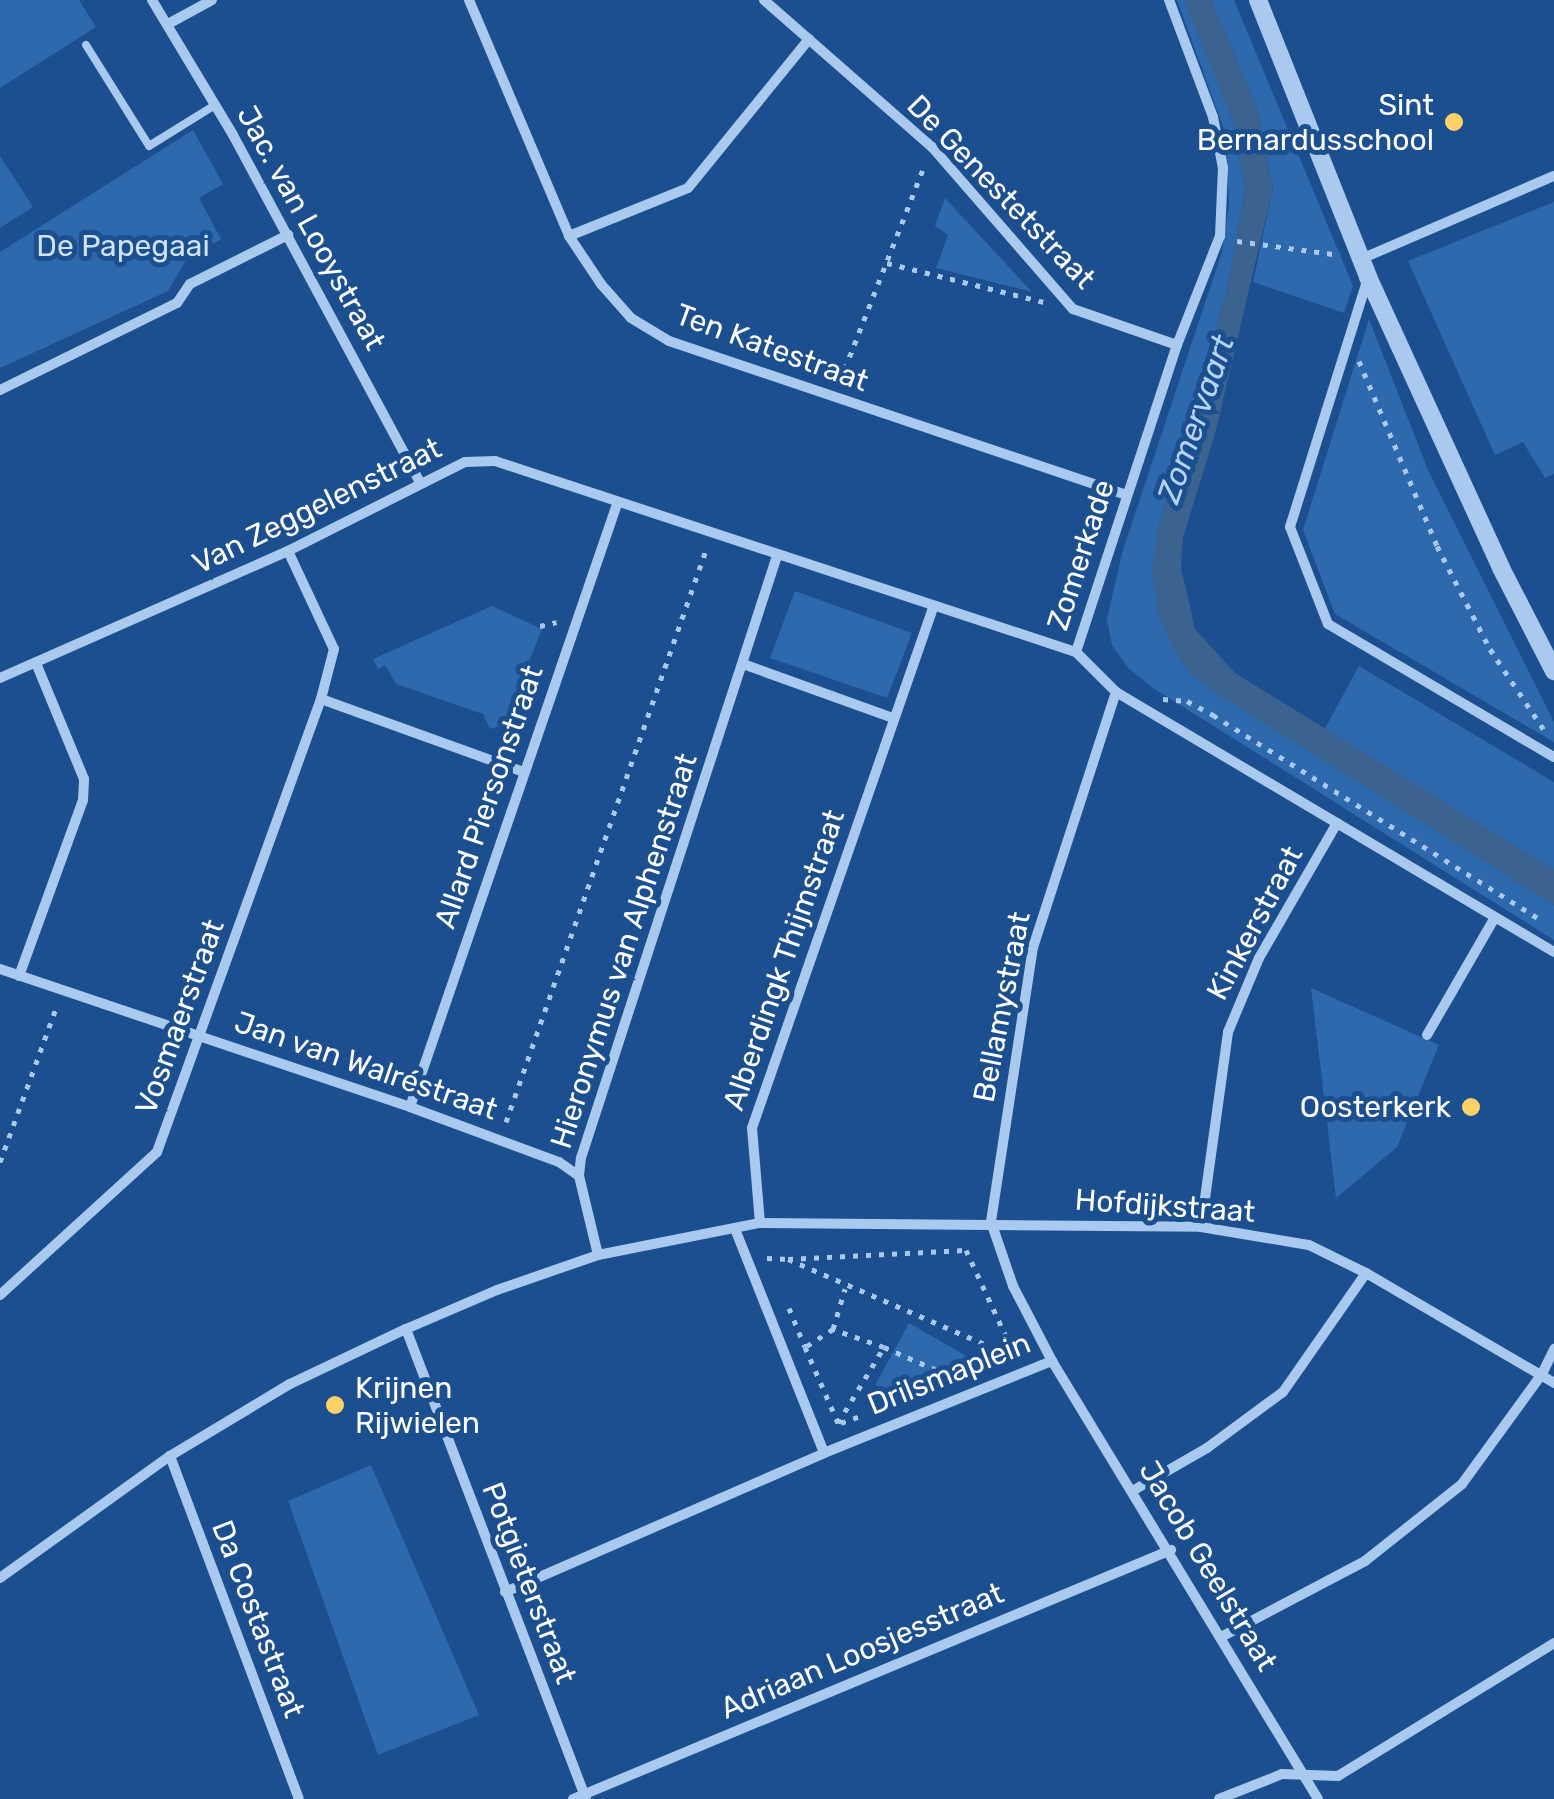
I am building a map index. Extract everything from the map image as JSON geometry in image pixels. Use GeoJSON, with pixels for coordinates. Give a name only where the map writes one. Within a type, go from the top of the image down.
{"type":"FeatureCollection","features":[{"type":"Feature","properties":{"kind":"street","name":"Jac. van Looystraat"},"geometry":{"type":"LineString","coordinates":[[152,0],[288,234],[420,484]]}},
{"type":"Feature","properties":{"kind":"street"},"geometry":{"type":"LineString","coordinates":[[168,24],[212,0]]}},
{"type":"Feature","properties":{"kind":"street","name":"Ten Katestraat"},"geometry":{"type":"LineString","coordinates":[[469,0],[570,236],[601,284],[631,318],[670,341],[1126,495]]}},
{"type":"Feature","properties":{"kind":"street","name":"De Genestetstraat"},"geometry":{"type":"LineString","coordinates":[[764,0],[932,147],[1074,309],[1177,345]]}},
{"type":"Feature","properties":{"kind":"street","name":"Zomerkade"},"geometry":{"type":"LineString","coordinates":[[1170,0],[1213,116],[1223,168],[1220,236],[1177,345],[1076,652],[1116,692],[1554,952]]}},
{"type":"Feature","properties":{"kind":"street"},"geometry":{"type":"LineString","coordinates":[[1258,0],[1362,261],[1501,568],[1554,672]]}},
{"type":"Feature","properties":{"kind":"street"},"geometry":{"type":"LineString","coordinates":[[570,236],[688,188],[809,39]]}},
{"type":"Feature","properties":{"kind":"street"},"geometry":{"type":"LineString","coordinates":[[1362,261],[1554,176]]}},
{"type":"Feature","properties":{"kind":"street"},"geometry":{"type":"LineString","coordinates":[[0,390],[177,303],[190,284],[288,234]]}},
{"type":"Feature","properties":{"kind":"street"},"geometry":{"type":"LineString","coordinates":[[1362,261],[1350,339],[1290,527],[1328,624],[1553,757]]}},
{"type":"Feature","properties":{"kind":"street","name":"Van Zeggelenstraat"},"geometry":{"type":"LineString","coordinates":[[0,678],[288,551],[465,462],[494,461],[1076,652]]}},
{"type":"Feature","properties":{"kind":"street","name":"Allard Piersonstraat"},"geometry":{"type":"LineString","coordinates":[[410,1106],[617,504]]}},
{"type":"Feature","properties":{"kind":"street","name":"Vosmaerstraat"},"geometry":{"type":"LineString","coordinates":[[0,1295],[157,1152],[321,699],[334,649],[288,551]]}},
{"type":"Feature","properties":{"kind":"street"},"geometry":{"type":"LineString","coordinates":[[777,556],[743,664],[893,718],[933,608]]}},
{"type":"Feature","properties":{"kind":"street"},"geometry":{"type":"LineString","coordinates":[[19,976],[84,790],[84,780],[36,663]]}},
{"type":"Feature","properties":{"kind":"street","name":"Hieronymus van Alphenstraat"},"geometry":{"type":"LineString","coordinates":[[598,1256],[579,1176],[743,664]]}},
{"type":"Feature","properties":{"kind":"street","name":"Bellamystraat"},"geometry":{"type":"LineString","coordinates":[[991,1222],[1033,947],[1116,692]]}},
{"type":"Feature","properties":{"kind":"street"},"geometry":{"type":"LineString","coordinates":[[321,699],[524,772]]}},
{"type":"Feature","properties":{"kind":"street","name":"Alberdingk Thijmstraat"},"geometry":{"type":"LineString","coordinates":[[760,1224],[752,1128],[893,718]]}},
{"type":"Feature","properties":{"kind":"street","name":"Kinkerstraat"},"geometry":{"type":"LineString","coordinates":[[1202,1227],[1228,1032],[1260,958],[1337,823]]}},
{"type":"Feature","properties":{"kind":"street"},"geometry":{"type":"LineString","coordinates":[[1427,1034],[1494,918]]}},
{"type":"Feature","properties":{"kind":"street","name":"Jan van Walréstraat"},"geometry":{"type":"LineString","coordinates":[[0,969],[410,1106],[559,1162],[579,1176]]}},
{"type":"Feature","properties":{"kind":"street"},"geometry":{"type":"LineString","coordinates":[[0,1578],[170,1456],[290,1384],[498,1290],[598,1256],[760,1224],[991,1222]]}},
{"type":"Feature","properties":{"kind":"street","name":"Hofdijkstraat"},"geometry":{"type":"LineString","coordinates":[[991,1222],[1202,1227],[1309,1245],[1366,1273],[1542,1374]]}},
{"type":"Feature","properties":{"kind":"street","name":"Drilsmaplein"},"geometry":{"type":"LineString","coordinates":[[505,1592],[824,1453],[1052,1361],[1013,1286],[991,1222]]}},
{"type":"Feature","properties":{"kind":"street"},"geometry":{"type":"LineString","coordinates":[[736,1229],[824,1453]]}},
{"type":"Feature","properties":{"kind":"street"},"geometry":{"type":"LineString","coordinates":[[1134,1490],[1207,1448],[1283,1392],[1366,1273]]}},
{"type":"Feature","properties":{"kind":"street","name":"Potgieterstraat"},"geometry":{"type":"LineString","coordinates":[[406,1330],[581,1798]]}},
{"type":"Feature","properties":{"kind":"street"},"geometry":{"type":"LineString","coordinates":[[1221,1637],[1365,1561],[1462,1484],[1542,1374],[1554,1349]]}},
{"type":"Feature","properties":{"kind":"street","name":"Jacob Geelstraat"},"geometry":{"type":"LineString","coordinates":[[1052,1361],[1171,1550],[1318,1799]]}},
{"type":"Feature","properties":{"kind":"street"},"geometry":{"type":"LineString","coordinates":[[1542,1374],[1554,1383]]}},
{"type":"Feature","properties":{"kind":"street","name":"Da Costastraat"},"geometry":{"type":"LineString","coordinates":[[170,1456],[298,1799]]}},
{"type":"Feature","properties":{"kind":"street","name":"Adriaan Loosjesstraat"},"geometry":{"type":"LineString","coordinates":[[581,1798],[1171,1550]]}},
{"type":"Feature","properties":{"kind":"street"},"geometry":{"type":"LineString","coordinates":[[1219,1799],[1282,1774],[1338,1776],[1554,1643]]}},
{"type":"Feature","properties":{"kind":"lane"},"geometry":{"type":"LineString","coordinates":[[86,45],[149,146],[215,104]]}},
{"type":"Feature","properties":{"kind":"path"},"geometry":{"type":"LineString","coordinates":[[833,399],[932,147]]}},
{"type":"Feature","properties":{"kind":"path"},"geometry":{"type":"LineString","coordinates":[[1231,240],[1362,261]]}},
{"type":"Feature","properties":{"kind":"path"},"geometry":{"type":"LineString","coordinates":[[886,263],[1074,309]]}},
{"type":"Feature","properties":{"kind":"path"},"geometry":{"type":"LineString","coordinates":[[1350,339],[1437,546],[1490,650],[1553,743],[1553,757]]}},
{"type":"Feature","properties":{"kind":"path"},"geometry":{"type":"LineString","coordinates":[[500,1140],[711,535]]}},
{"type":"Feature","properties":{"kind":"path"},"geometry":{"type":"LineString","coordinates":[[1153,702],[1187,701],[1212,715],[1554,929]]}},
{"type":"Feature","properties":{"kind":"path"},"geometry":{"type":"LineString","coordinates":[[0,1162],[62,990]]}},
{"type":"Feature","properties":{"kind":"path"},"geometry":{"type":"LineString","coordinates":[[736,1229],[769,1260],[966,1250],[1017,1358],[788,1260]]}},
{"type":"Feature","properties":{"kind":"path"},"geometry":{"type":"LineString","coordinates":[[838,1424],[805,1347],[833,1329],[846,1287]]}},
{"type":"Feature","properties":{"kind":"path"},"geometry":{"type":"LineString","coordinates":[[833,1329],[963,1382],[945,1388]]}},
{"type":"Feature","properties":{"kind":"path"},"geometry":{"type":"LineString","coordinates":[[838,1424],[884,1348]]}},
{"type":"Feature","properties":{"kind":"path"},"geometry":{"type":"LineString","coordinates":[[838,1424],[874,1412]]}},
{"type":"Feature","properties":{"kind":"green space"},"geometry":{"type":"Polygon","coordinates":[[[0,0],[79,0],[96,27],[0,88],[0,0]]]}},
{"type":"Feature","properties":{"kind":"green space"},"geometry":{"type":"Polygon","coordinates":[[[1177,0],[1184,0],[1200,32],[1233,121],[1245,189],[1227,291],[1157,533],[1190,674],[1554,905],[1554,940],[1150,686],[1128,668],[1112,645],[1107,619],[1122,553],[1222,252],[1229,204],[1225,132],[1177,0]]]}},
{"type":"Feature","properties":{"kind":"green space"},"geometry":{"type":"Polygon","coordinates":[[[1211,0],[1234,0],[1353,286],[1344,313],[1253,282],[1273,188],[1257,108],[1211,0]]]}},
{"type":"Feature","properties":{"kind":"green space","name":"De Papegaai"},"geometry":{"type":"Polygon","coordinates":[[[193,130],[223,184],[199,198],[221,239],[186,260],[168,291],[0,368],[0,252],[193,130]]]}},
{"type":"Feature","properties":{"kind":"green space"},"geometry":{"type":"Polygon","coordinates":[[[0,156],[33,207],[0,228],[0,156]]]}},
{"type":"Feature","properties":{"kind":"green space"},"geometry":{"type":"Polygon","coordinates":[[[945,198],[1032,292],[936,268],[948,235],[935,226],[945,198]]]}},
{"type":"Feature","properties":{"kind":"green space"},"geometry":{"type":"Polygon","coordinates":[[[1554,202],[1554,474],[1545,478],[1523,442],[1495,455],[1408,261],[1554,202]]]}},
{"type":"Feature","properties":{"kind":"green space"},"geometry":{"type":"Polygon","coordinates":[[[1369,319],[1428,470],[1554,722],[1554,742],[1335,614],[1303,530],[1369,319]]]}},
{"type":"Feature","properties":{"kind":"green space"},"geometry":{"type":"Polygon","coordinates":[[[795,591],[912,633],[887,698],[770,658],[795,591]]]}},
{"type":"Feature","properties":{"kind":"green space"},"geometry":{"type":"Polygon","coordinates":[[[492,606],[542,629],[504,725],[490,729],[483,714],[396,684],[385,665],[378,669],[373,659],[492,606]]]}},
{"type":"Feature","properties":{"kind":"green space"},"geometry":{"type":"Polygon","coordinates":[[[1359,666],[1554,782],[1554,870],[1324,730],[1359,666]]]}},
{"type":"Feature","properties":{"kind":"green space"},"geometry":{"type":"Polygon","coordinates":[[[1311,988],[1439,1045],[1397,1147],[1336,1198],[1311,988]]]}},
{"type":"Feature","properties":{"kind":"green space"},"geometry":{"type":"Polygon","coordinates":[[[909,1323],[984,1366],[903,1396],[875,1385],[909,1323]]]}},
{"type":"Feature","properties":{"kind":"green space"},"geometry":{"type":"Polygon","coordinates":[[[371,1465],[479,1715],[378,1755],[288,1501],[371,1465]]]}},
{"type":"Feature","properties":{"kind":"water","name":"Zomervaart"},"geometry":{"type":"Polygon","coordinates":[[[1184,0],[1211,0],[1257,108],[1273,188],[1216,430],[1183,538],[1181,568],[1195,629],[1235,673],[1554,870],[1554,905],[1190,674],[1174,651],[1159,615],[1152,572],[1157,533],[1227,291],[1245,189],[1233,121],[1184,0]]]}},
{"type":"Feature","properties":{"kind":"place","name":"Sint Bernardusschool"},"geometry":{"type":"Point","coordinates":[1454,122]}},
{"type":"Feature","properties":{"kind":"place","name":"Oosterkerk"},"geometry":{"type":"Point","coordinates":[1471,1107]}},
{"type":"Feature","properties":{"kind":"place","name":"Krijnen Rijwielen"},"geometry":{"type":"Point","coordinates":[335,1405]}}]}
